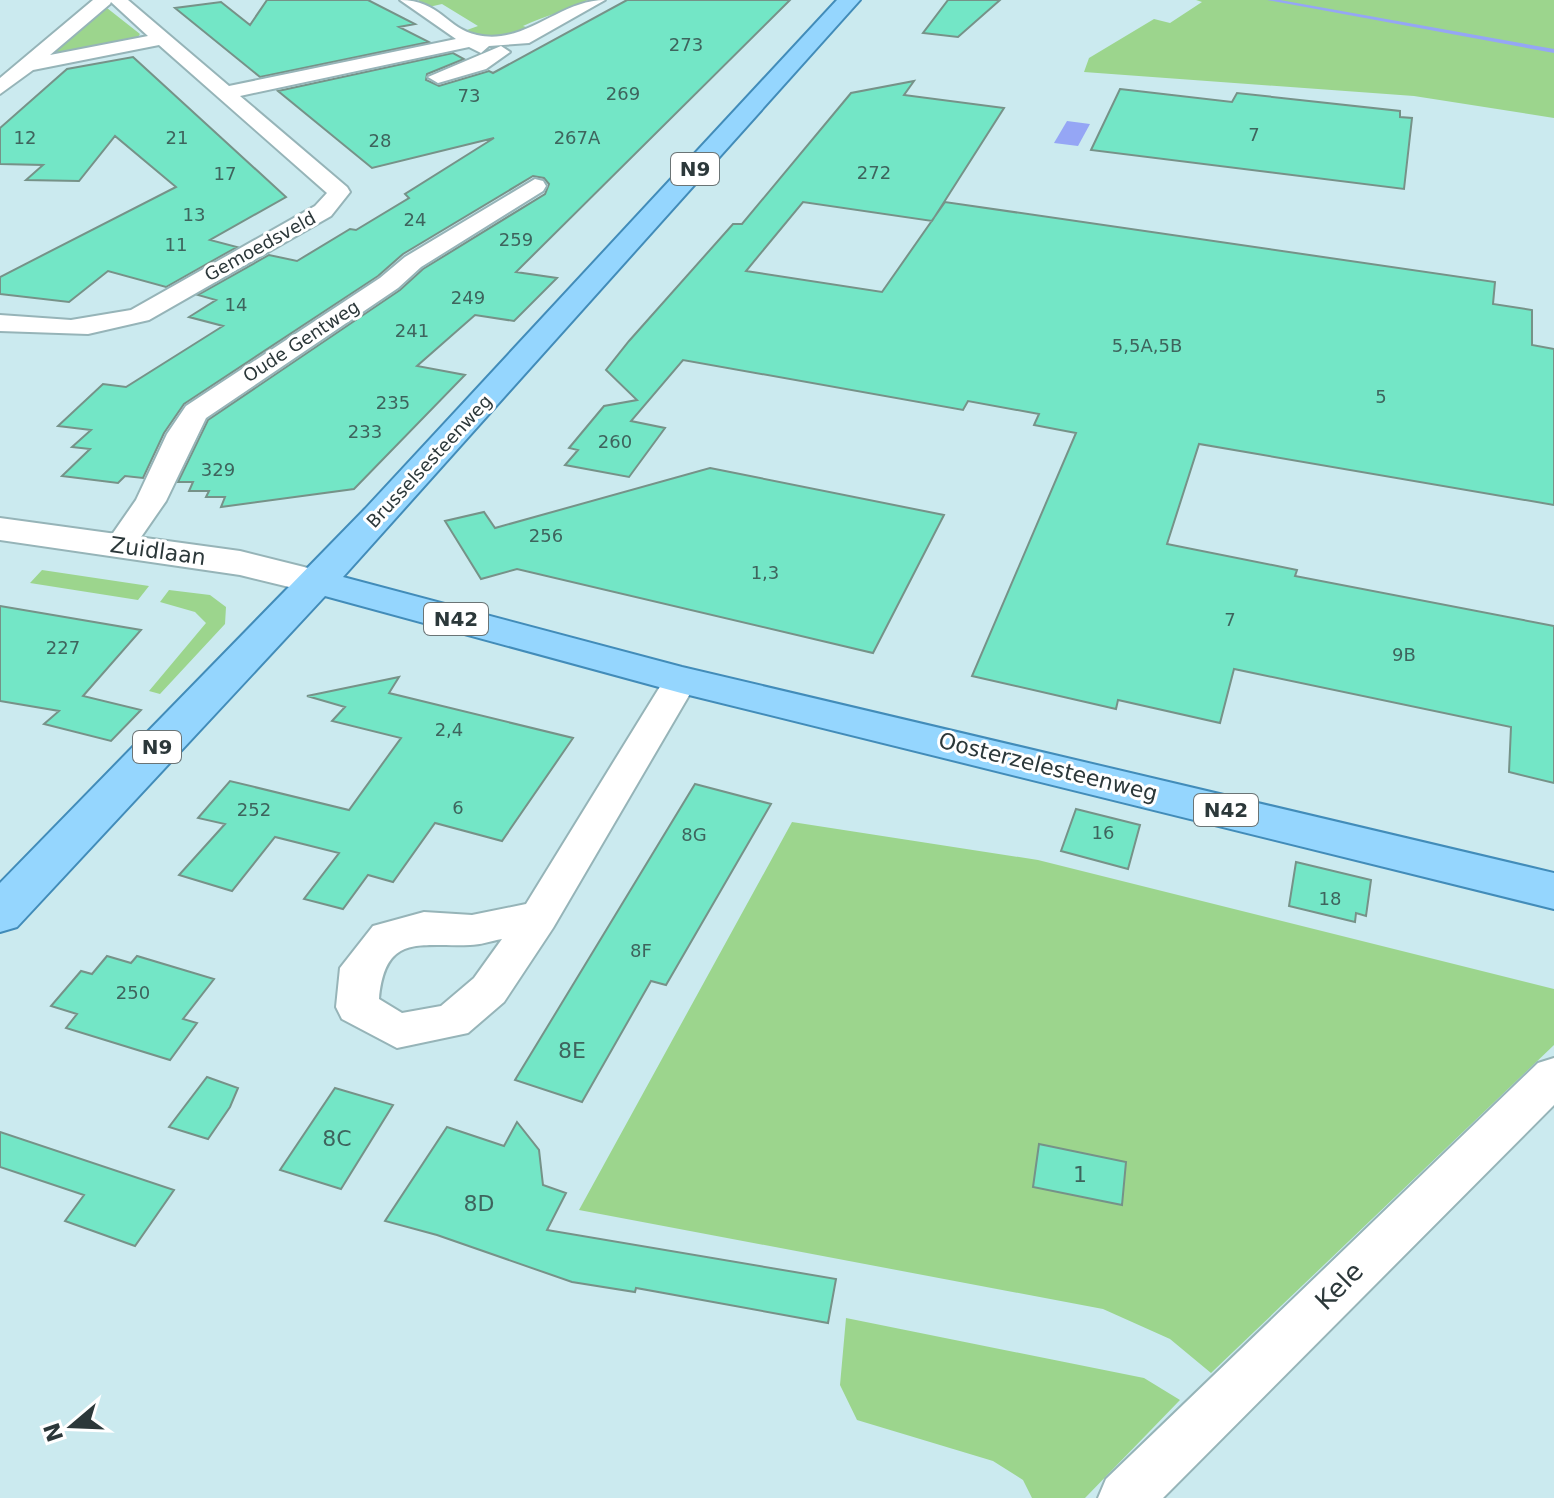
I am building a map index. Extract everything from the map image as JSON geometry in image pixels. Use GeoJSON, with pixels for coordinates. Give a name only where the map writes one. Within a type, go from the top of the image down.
{"type":"FeatureCollection","features":[{"type":"Feature","properties":{"kind":"main road","name":"Brusselsesteenweg"},"geometry":{"type":"LineString","coordinates":[[0,914],[384,511],[849,0]]}},
{"type":"Feature","properties":{"kind":"main road","name":"Zuidlaan"},"geometry":{"type":"LineString","coordinates":[[0,529],[240,563],[314,581]]}},
{"type":"Feature","properties":{"kind":"main road","name":"Oosterzelesteenweg"},"geometry":{"type":"LineString","coordinates":[[314,581],[681,680],[1554,891]]}},
{"type":"Feature","properties":{"kind":"street"},"geometry":{"type":"LineString","coordinates":[[0,88],[104,0]]}},
{"type":"Feature","properties":{"kind":"street","name":"Gemoedsveld"},"geometry":{"type":"LineString","coordinates":[[0,323],[49,329],[112,325],[140,315],[323,211],[339,192],[118,0]]}},
{"type":"Feature","properties":{"kind":"street"},"geometry":{"type":"LineString","coordinates":[[409,0],[477,46],[501,52]]}},
{"type":"Feature","properties":{"kind":"street"},"geometry":{"type":"LineString","coordinates":[[438,77],[475,67],[596,0]]}},
{"type":"Feature","properties":{"kind":"street"},"geometry":{"type":"LineString","coordinates":[[28,65],[165,38]]}},
{"type":"Feature","properties":{"kind":"street"},"geometry":{"type":"LineString","coordinates":[[224,93],[473,41],[523,39]]}},
{"type":"Feature","properties":{"kind":"street","name":"Oude Gentweg"},"geometry":{"type":"LineString","coordinates":[[119,546],[151,501],[181,434],[196,412],[389,283],[413,262],[535,186]]}},
{"type":"Feature","properties":{"kind":"street"},"geometry":{"type":"LineString","coordinates":[[539,917],[681,680]]}},
{"type":"Feature","properties":{"kind":"street","name":"Kele"},"geometry":{"type":"LineString","coordinates":[[1125,1498],[1554,1076]]}},
{"type":"Feature","properties":{"kind":"green space"},"geometry":{"type":"Polygon","coordinates":[[[418,0],[588,0],[523,26],[532,29],[490,37],[467,30],[478,26],[442,4],[429,7],[418,0]]]}},
{"type":"Feature","properties":{"kind":"green space"},"geometry":{"type":"Polygon","coordinates":[[[1196,0],[1554,0],[1554,118],[1414,96],[1084,72],[1089,58],[1154,19],[1170,23],[1202,2],[1196,0]]]}},
{"type":"Feature","properties":{"kind":"green space"},"geometry":{"type":"Polygon","coordinates":[[[107,8],[140,34],[138,37],[53,54],[107,8]]]}},
{"type":"Feature","properties":{"kind":"green space"},"geometry":{"type":"Polygon","coordinates":[[[42,570],[149,586],[138,600],[30,583],[42,570]]]}},
{"type":"Feature","properties":{"kind":"green space"},"geometry":{"type":"Polygon","coordinates":[[[169,590],[210,595],[226,607],[225,624],[160,694],[149,691],[206,623],[195,612],[160,602],[169,590]]]}},
{"type":"Feature","properties":{"kind":"green space"},"geometry":{"type":"Polygon","coordinates":[[[792,822],[1038,860],[1554,989],[1554,1045],[1211,1373],[1170,1339],[1103,1309],[579,1210],[792,822]]]}},
{"type":"Feature","properties":{"kind":"green space"},"geometry":{"type":"Polygon","coordinates":[[[846,1318],[1144,1378],[1180,1400],[1085,1498],[1032,1498],[1023,1480],[993,1461],[857,1420],[840,1385],[846,1318]]]}},
{"type":"Feature","properties":{"kind":"water"},"geometry":{"type":"Polygon","coordinates":[[[1067,121],[1090,124],[1078,146],[1054,143],[1067,121]]]}},
{"type":"Feature","properties":{"kind":"building"},"geometry":{"type":"Polygon","coordinates":[[[267,0],[368,0],[415,24],[399,27],[429,42],[260,77],[175,8],[221,2],[250,25],[267,0]]]}},
{"type":"Feature","properties":{"kind":"building"},"geometry":{"type":"Polygon","coordinates":[[[627,0],[790,0],[516,272],[557,278],[514,321],[475,315],[417,366],[465,375],[354,489],[221,507],[225,497],[206,497],[209,491],[189,491],[193,482],[178,482],[208,420],[400,290],[423,269],[545,194],[549,184],[544,178],[533,176],[403,254],[378,276],[184,404],[164,433],[143,478],[125,476],[118,483],[62,476],[90,449],[72,447],[91,430],[58,426],[103,384],[126,387],[223,326],[189,317],[216,300],[198,295],[269,255],[297,261],[350,229],[356,230],[409,198],[405,194],[494,138],[372,168],[278,91],[453,53],[464,59],[427,74],[426,80],[439,86],[489,71],[493,73],[627,0]]]}},
{"type":"Feature","properties":{"kind":"building"},"geometry":{"type":"Polygon","coordinates":[[[948,0],[1000,0],[958,37],[923,33],[948,0]]]}},
{"type":"Feature","properties":{"kind":"building"},"geometry":{"type":"Polygon","coordinates":[[[133,57],[286,197],[210,240],[237,247],[166,287],[108,271],[69,302],[0,294],[0,277],[176,187],[115,136],[79,181],[26,180],[43,165],[0,164],[0,128],[67,69],[133,57]]]}},
{"type":"Feature","properties":{"kind":"building"},"geometry":{"type":"Polygon","coordinates":[[[914,81],[904,95],[1004,108],[935,216],[945,202],[1495,282],[1493,304],[1532,310],[1532,345],[1554,349],[1554,505],[1199,444],[1167,544],[1297,570],[1295,576],[1554,626],[1554,783],[1509,772],[1511,727],[1234,669],[1220,723],[1118,700],[1116,709],[972,676],[1076,433],[1034,425],[1039,414],[968,401],[963,410],[683,360],[631,421],[665,428],[629,477],[565,465],[578,450],[569,448],[604,406],[637,400],[606,370],[733,224],[742,224],[851,93],[914,81]],[[803,202],[746,271],[882,292],[932,221],[803,202]]]}},
{"type":"Feature","properties":{"kind":"building"},"geometry":{"type":"Polygon","coordinates":[[[1120,89],[1232,102],[1237,93],[1400,111],[1400,117],[1412,118],[1404,189],[1091,150],[1120,89]]]}},
{"type":"Feature","properties":{"kind":"building"},"geometry":{"type":"Polygon","coordinates":[[[710,468],[944,515],[873,653],[517,569],[481,579],[445,521],[484,512],[495,528],[710,468]]]}},
{"type":"Feature","properties":{"kind":"building"},"geometry":{"type":"Polygon","coordinates":[[[0,606],[141,630],[83,696],[141,710],[111,741],[44,724],[59,711],[0,701],[0,606]]]}},
{"type":"Feature","properties":{"kind":"building"},"geometry":{"type":"Polygon","coordinates":[[[399,677],[389,693],[573,738],[502,841],[435,823],[393,882],[368,875],[343,909],[304,899],[339,853],[275,837],[232,891],[179,875],[225,824],[198,818],[230,781],[349,810],[401,738],[332,721],[345,707],[307,696],[399,677]]]}},
{"type":"Feature","properties":{"kind":"building"},"geometry":{"type":"Polygon","coordinates":[[[695,784],[771,804],[666,985],[651,981],[582,1102],[515,1080],[695,784]]]}},
{"type":"Feature","properties":{"kind":"building"},"geometry":{"type":"Polygon","coordinates":[[[1076,809],[1140,825],[1128,869],[1061,851],[1076,809]]]}},
{"type":"Feature","properties":{"kind":"building"},"geometry":{"type":"Polygon","coordinates":[[[1296,862],[1371,880],[1366,916],[1356,913],[1355,922],[1289,906],[1296,862]]]}},
{"type":"Feature","properties":{"kind":"building"},"geometry":{"type":"Polygon","coordinates":[[[107,956],[131,963],[137,956],[214,979],[183,1019],[197,1023],[170,1060],[66,1028],[77,1014],[51,1006],[81,971],[92,974],[107,956]]]}},
{"type":"Feature","properties":{"kind":"building"},"geometry":{"type":"Polygon","coordinates":[[[207,1077],[238,1088],[230,1107],[208,1139],[169,1127],[207,1077]]]}},
{"type":"Feature","properties":{"kind":"building"},"geometry":{"type":"Polygon","coordinates":[[[335,1088],[393,1105],[341,1189],[280,1170],[335,1088]]]}},
{"type":"Feature","properties":{"kind":"building"},"geometry":{"type":"Polygon","coordinates":[[[517,1122],[539,1150],[543,1185],[566,1193],[547,1230],[836,1279],[828,1323],[636,1288],[635,1292],[572,1282],[437,1235],[385,1221],[447,1127],[504,1146],[517,1122]]]}},
{"type":"Feature","properties":{"kind":"building"},"geometry":{"type":"Polygon","coordinates":[[[0,1132],[174,1190],[135,1246],[65,1221],[84,1195],[0,1167],[0,1132]]]}},
{"type":"Feature","properties":{"kind":"building"},"geometry":{"type":"Polygon","coordinates":[[[1039,1144],[1126,1162],[1122,1205],[1033,1187],[1039,1144]]]}},
{"type":"Feature","properties":{"kind":"waterway"},"geometry":{"type":"LineString","coordinates":[[1270,0],[1554,51]]}}]}
